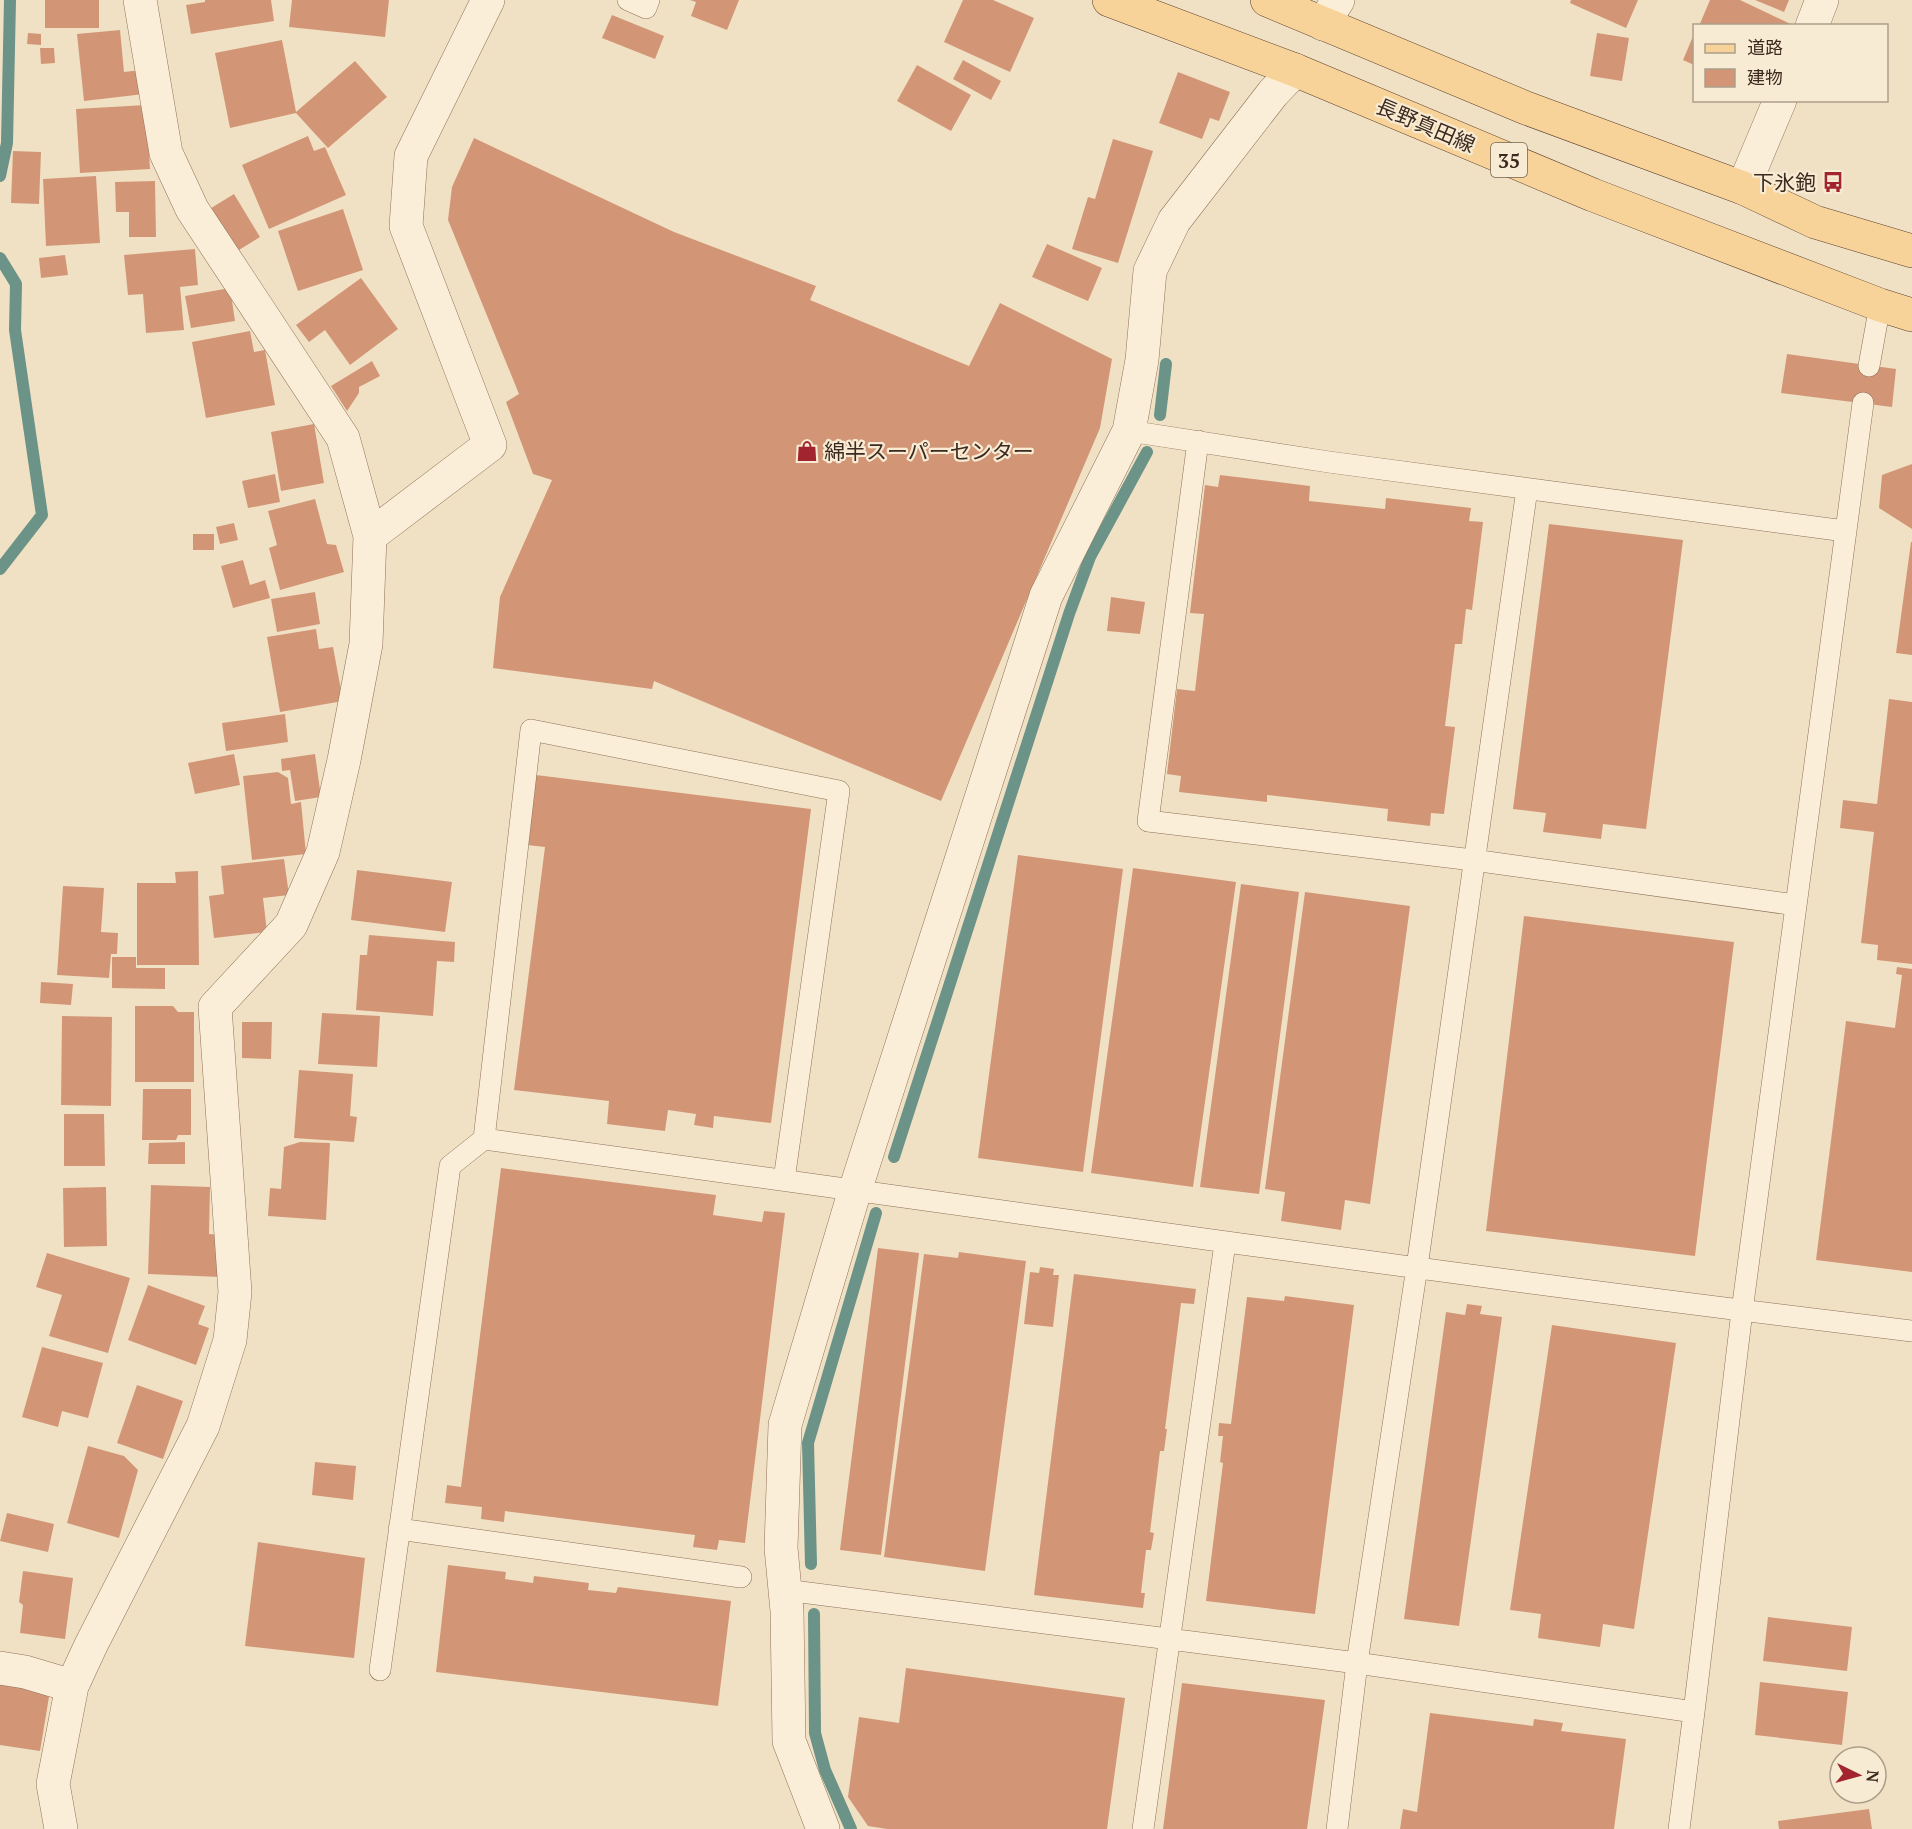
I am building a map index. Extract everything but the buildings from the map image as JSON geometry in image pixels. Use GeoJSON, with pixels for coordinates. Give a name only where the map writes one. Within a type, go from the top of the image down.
{"type":"FeatureCollection","features":[{"type":"Feature","properties":{"kind":"main road","name":"長野真田線"},"geometry":{"type":"LineString","coordinates":[[1109,0],[1295,70],[1593,195],[1880,305],[1912,315]]}},
{"type":"Feature","properties":{"kind":"main road"},"geometry":{"type":"LineString","coordinates":[[1267,0],[1331,12],[1526,108],[1743,188],[1815,222],[1912,251]]}},
{"type":"Feature","properties":{"kind":"street"},"geometry":{"type":"LineString","coordinates":[[61,1829],[53,1784],[72,1686],[203,1426],[230,1340],[235,1292],[215,1007],[291,925],[323,852],[344,760],[366,644],[370,536],[343,438],[192,209],[166,153],[140,0]]}},
{"type":"Feature","properties":{"kind":"street"},"geometry":{"type":"LineString","coordinates":[[370,536],[490,445],[406,226],[411,156],[488,0]]}},
{"type":"Feature","properties":{"kind":"street"},"geometry":{"type":"LineString","coordinates":[[1813,24],[1822,0]]}},
{"type":"Feature","properties":{"kind":"street"},"geometry":{"type":"LineString","coordinates":[[823,1829],[789,1740],[785,1590],[781,1548],[785,1425],[855,1190],[1046,596],[1129,431],[1142,360],[1150,271],[1174,221],[1273,93],[1295,70]]}},
{"type":"Feature","properties":{"kind":"street"},"geometry":{"type":"LineString","coordinates":[[1743,188],[1779,102]]}},
{"type":"Feature","properties":{"kind":"street"},"geometry":{"type":"LineString","coordinates":[[0,1668],[25,1672],[72,1686]]}},
{"type":"Feature","properties":{"kind":"lane"},"geometry":{"type":"LineString","coordinates":[[628,0],[646,8],[649,0]]}},
{"type":"Feature","properties":{"kind":"lane"},"geometry":{"type":"LineString","coordinates":[[1869,366],[1880,305]]}},
{"type":"Feature","properties":{"kind":"lane"},"geometry":{"type":"LineString","coordinates":[[1679,1829],[1742,1311],[1863,403]]}},
{"type":"Feature","properties":{"kind":"lane"},"geometry":{"type":"LineString","coordinates":[[1129,431],[1329,462],[1845,531]]}},
{"type":"Feature","properties":{"kind":"lane"},"geometry":{"type":"LineString","coordinates":[[1198,441],[1148,821],[1473,860],[1796,905]]}},
{"type":"Feature","properties":{"kind":"lane"},"geometry":{"type":"LineString","coordinates":[[1337,1829],[1357,1663],[1417,1267],[1527,489]]}},
{"type":"Feature","properties":{"kind":"lane"},"geometry":{"type":"LineString","coordinates":[[380,1670],[450,1166],[484,1139],[531,730],[839,790],[784,1180]]}},
{"type":"Feature","properties":{"kind":"lane"},"geometry":{"type":"LineString","coordinates":[[484,1139],[1225,1243],[1912,1331]]}},
{"type":"Feature","properties":{"kind":"lane"},"geometry":{"type":"LineString","coordinates":[[1143,1829],[1225,1243]]}},
{"type":"Feature","properties":{"kind":"lane"},"geometry":{"type":"LineString","coordinates":[[399,1529],[741,1577]]}},
{"type":"Feature","properties":{"kind":"lane"},"geometry":{"type":"LineString","coordinates":[[785,1590],[1357,1663],[1694,1712]]}},
{"type":"Feature","properties":{"kind":"waterway"},"geometry":{"type":"LineString","coordinates":[[0,176],[7,143],[10,0]]}},
{"type":"Feature","properties":{"kind":"waterway"},"geometry":{"type":"LineString","coordinates":[[0,258],[16,284],[15,330],[42,515],[0,569]]}},
{"type":"Feature","properties":{"kind":"waterway"},"geometry":{"type":"LineString","coordinates":[[1160,415],[1166,364]]}},
{"type":"Feature","properties":{"kind":"waterway"},"geometry":{"type":"LineString","coordinates":[[894,1157],[1069,614],[1090,557],[1147,452]]}},
{"type":"Feature","properties":{"kind":"waterway"},"geometry":{"type":"LineString","coordinates":[[811,1564],[808,1443],[876,1213]]}},
{"type":"Feature","properties":{"kind":"waterway"},"geometry":{"type":"LineString","coordinates":[[814,1614],[815,1733],[825,1770],[851,1829]]}},
{"type":"Feature","properties":{"kind":"place","name":"下氷鉋"},"geometry":{"type":"Point","coordinates":[1833,182]}},
{"type":"Feature","properties":{"kind":"place","name":"綿半スーパーセンター"},"geometry":{"type":"Point","coordinates":[807,451]}}]}
